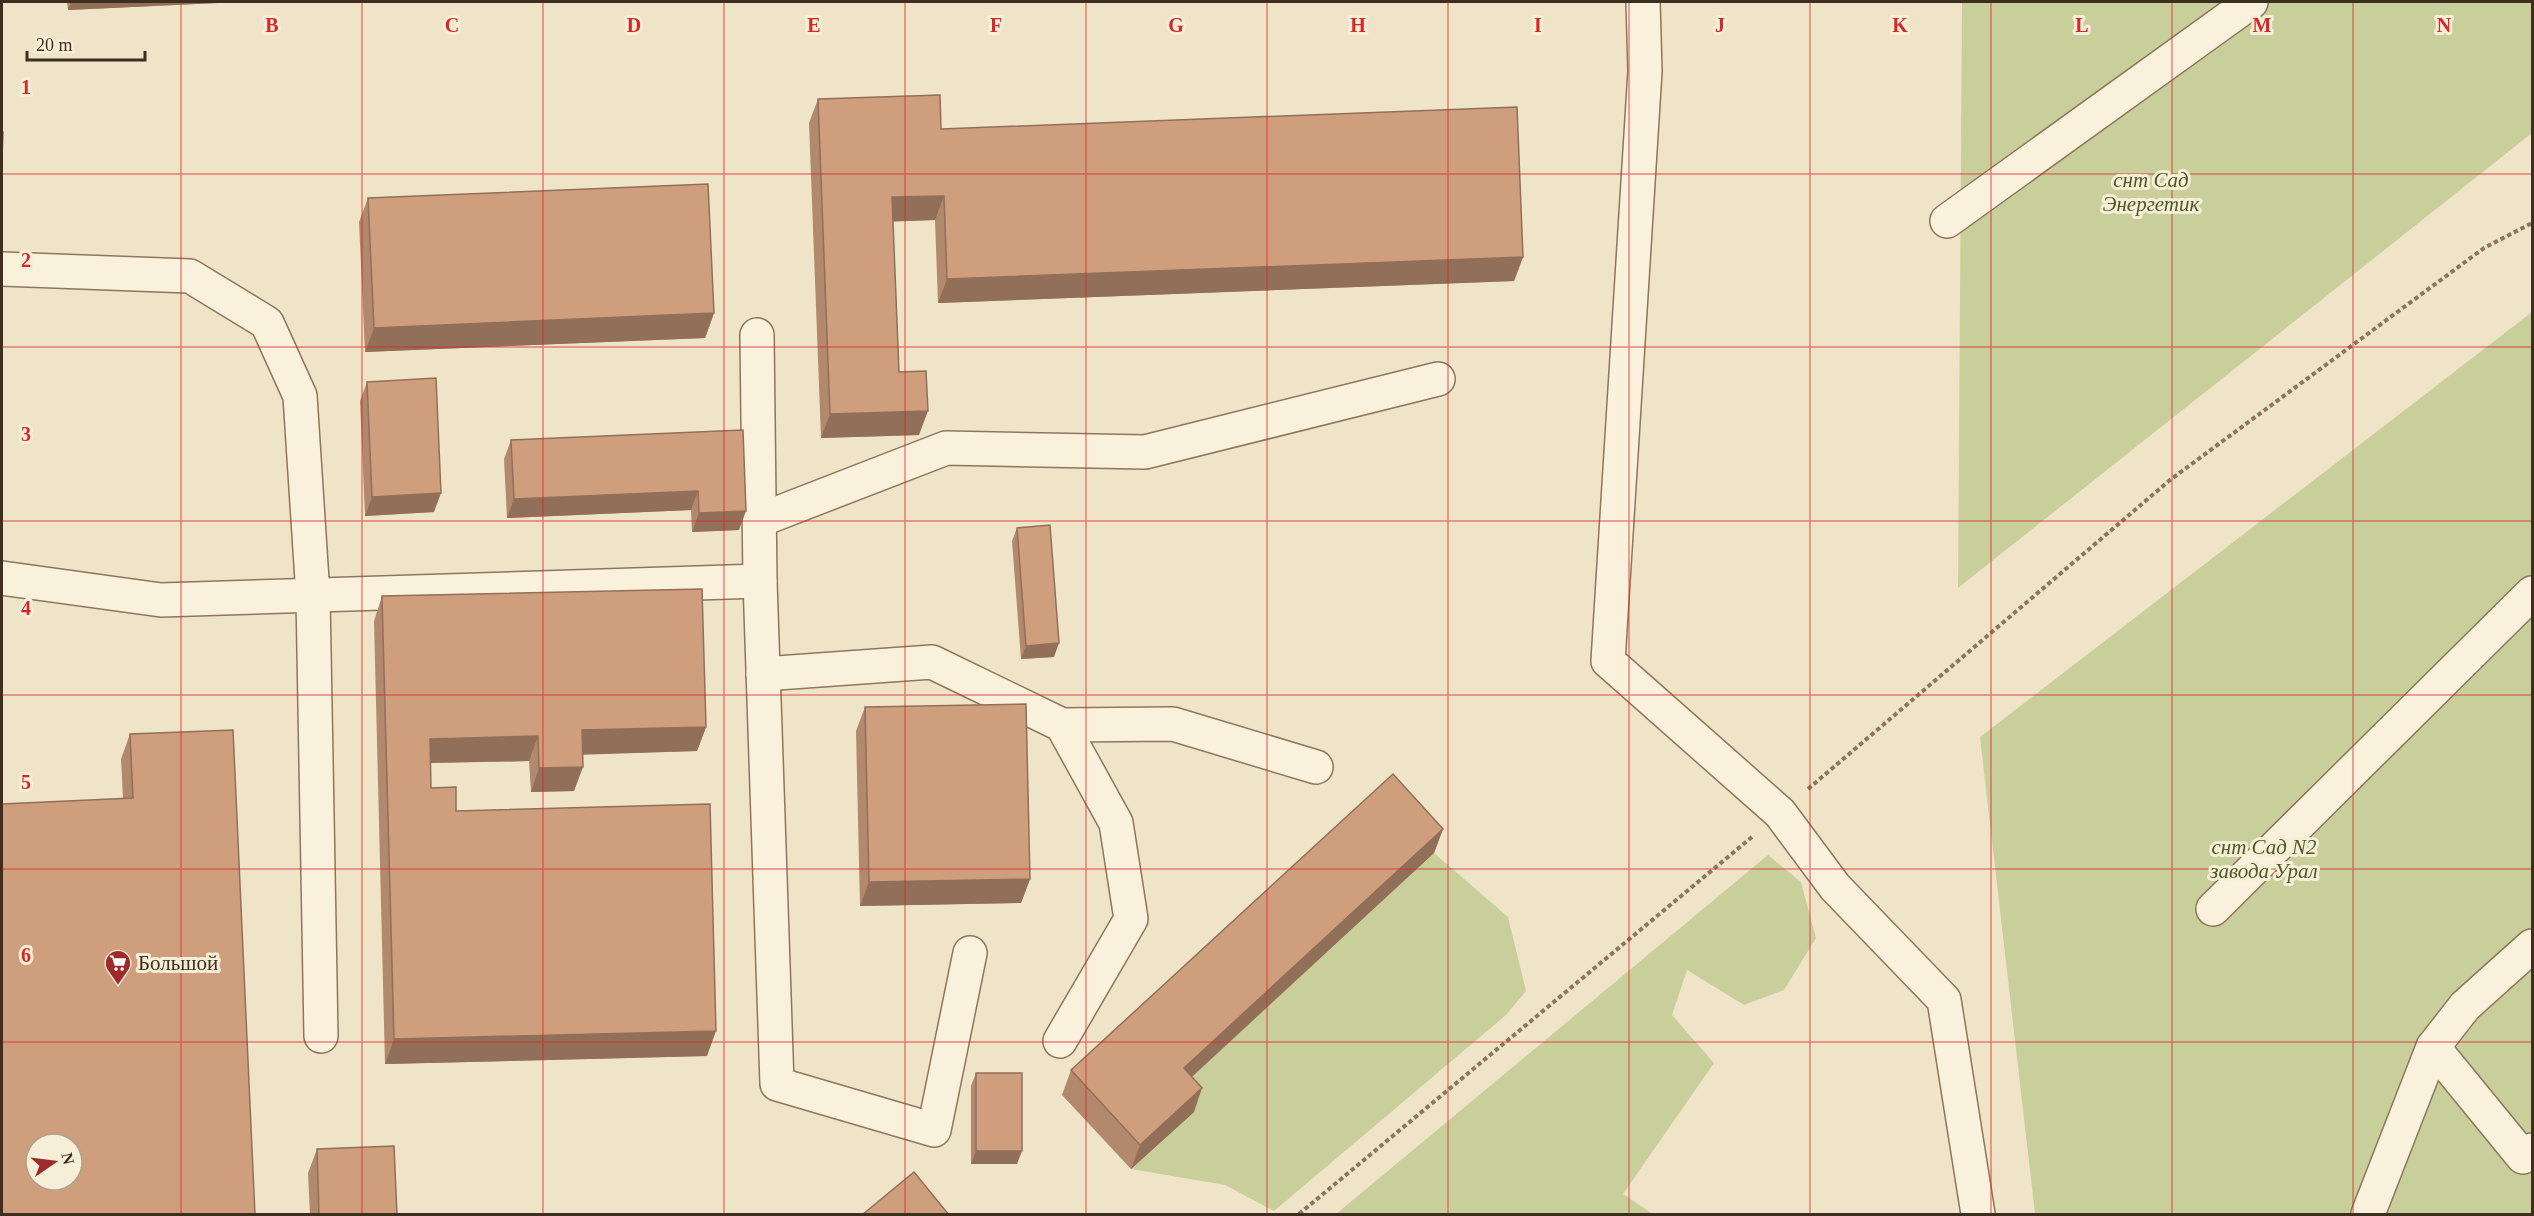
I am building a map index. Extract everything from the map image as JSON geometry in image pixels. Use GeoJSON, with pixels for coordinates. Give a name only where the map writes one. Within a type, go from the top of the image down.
{"type":"FeatureCollection","features":[{"type":"Feature","properties":{"kind":"street"},"geometry":{"type":"LineString","coordinates":[[1643,2],[1645,71],[1608,662],[1780,813],[1835,887],[1944,1000],[1978,1215]]}},
{"type":"Feature","properties":{"kind":"street"},"geometry":{"type":"LineString","coordinates":[[1947,221],[2251,2]]}},
{"type":"Feature","properties":{"kind":"street"},"geometry":{"type":"LineString","coordinates":[[2,269],[190,276],[267,323],[300,396],[313,596],[321,1036]]}},
{"type":"Feature","properties":{"kind":"street"},"geometry":{"type":"LineString","coordinates":[[757,335],[760,581],[777,1084],[934,1130],[970,953]]}},
{"type":"Feature","properties":{"kind":"street"},"geometry":{"type":"LineString","coordinates":[[760,520],[946,448],[1145,452],[1438,379]]}},
{"type":"Feature","properties":{"kind":"street"},"geometry":{"type":"LineString","coordinates":[[2,578],[161,600],[760,581]]}},
{"type":"Feature","properties":{"kind":"street"},"geometry":{"type":"LineString","coordinates":[[2213,909],[2532,593]]}},
{"type":"Feature","properties":{"kind":"street"},"geometry":{"type":"LineString","coordinates":[[763,674],[932,662],[1062,725],[1173,724],[1316,767]]}},
{"type":"Feature","properties":{"kind":"street"},"geometry":{"type":"LineString","coordinates":[[1060,1041],[1131,919],[1116,823],[1062,725]]}},
{"type":"Feature","properties":{"kind":"street"},"geometry":{"type":"LineString","coordinates":[[2368,1215],[2433,1047],[2465,1006],[2532,946]]}},
{"type":"Feature","properties":{"kind":"street"},"geometry":{"type":"LineString","coordinates":[[2433,1047],[2529,1158]]}},
{"type":"Feature","properties":{"kind":"path"},"geometry":{"type":"LineString","coordinates":[[1299,1215],[1780,813],[2170,480],[2484,248],[2532,223]]}},
{"type":"Feature","properties":{"kind":"green space","name":"снт Сад Энергетик"},"geometry":{"type":"Polygon","coordinates":[[[1962,2],[2532,2],[2532,133],[1958,588],[1962,2]]]}},
{"type":"Feature","properties":{"kind":"green space","name":"снт Сад N2 завода Урал"},"geometry":{"type":"Polygon","coordinates":[[[2532,312],[2532,1214],[2035,1214],[1980,737],[2532,312]]]}},
{"type":"Feature","properties":{"kind":"green space"},"geometry":{"type":"Polygon","coordinates":[[[1434,853],[1508,917],[1526,991],[1506,1015],[1274,1211],[1225,1185],[1131,1169],[1193,1112],[1175,1092],[1434,853]]]}},
{"type":"Feature","properties":{"kind":"green space"},"geometry":{"type":"Polygon","coordinates":[[[1768,855],[1801,882],[1816,938],[1784,990],[1744,1005],[1687,970],[1672,1015],[1714,1063],[1623,1194],[1653,1214],[1336,1214],[1768,855]]]}},
{"type":"Feature","properties":{"kind":"building"},"geometry":{"type":"Polygon","coordinates":[[[940,95],[941,129],[1517,107],[1523,257],[947,279],[944,196],[892,197],[899,372],[926,371],[928,411],[830,414],[818,99],[940,95]]]}},
{"type":"Feature","properties":{"kind":"building"},"geometry":{"type":"Polygon","coordinates":[[[708,184],[714,313],[374,328],[368,198],[708,184]]]}},
{"type":"Feature","properties":{"kind":"building"},"geometry":{"type":"Polygon","coordinates":[[[436,378],[441,493],[372,497],[367,382],[436,378]]]}},
{"type":"Feature","properties":{"kind":"building"},"geometry":{"type":"Polygon","coordinates":[[[743,430],[746,511],[699,513],[698,491],[514,499],[511,440],[743,430]]]}},
{"type":"Feature","properties":{"kind":"building"},"geometry":{"type":"Polygon","coordinates":[[[1050,525],[1059,643],[1026,646],[1017,528],[1050,525]]]}},
{"type":"Feature","properties":{"kind":"building"},"geometry":{"type":"Polygon","coordinates":[[[702,589],[706,727],[582,730],[583,767],[539,768],[538,736],[430,739],[431,788],[456,787],[456,811],[710,804],[716,1031],[394,1039],[382,596],[702,589]]]}},
{"type":"Feature","properties":{"kind":"building"},"geometry":{"type":"Polygon","coordinates":[[[1026,704],[1030,879],[869,882],[865,707],[1026,704]]]}},
{"type":"Feature","properties":{"kind":"building","name":"Большой"},"geometry":{"type":"Polygon","coordinates":[[[233,730],[255,1215],[2,1215],[2,804],[133,798],[130,734],[233,730]]]}},
{"type":"Feature","properties":{"kind":"building"},"geometry":{"type":"Polygon","coordinates":[[[1393,774],[1443,829],[1184,1068],[1202,1088],[1140,1145],[1071,1070],[1393,774]]]}},
{"type":"Feature","properties":{"kind":"building"},"geometry":{"type":"Polygon","coordinates":[[[976,1073],[1022,1073],[1022,1151],[976,1151],[976,1073]]]}},
{"type":"Feature","properties":{"kind":"building"},"geometry":{"type":"Polygon","coordinates":[[[394,1146],[397,1215],[319,1215],[317,1149],[394,1146]]]}},
{"type":"Feature","properties":{"kind":"building"},"geometry":{"type":"Polygon","coordinates":[[[914,1172],[949,1215],[862,1215],[914,1172]]]}},
{"type":"Feature","properties":{"kind":"place","name":"Большой"},"geometry":{"type":"Point","coordinates":[118,986]}}]}
